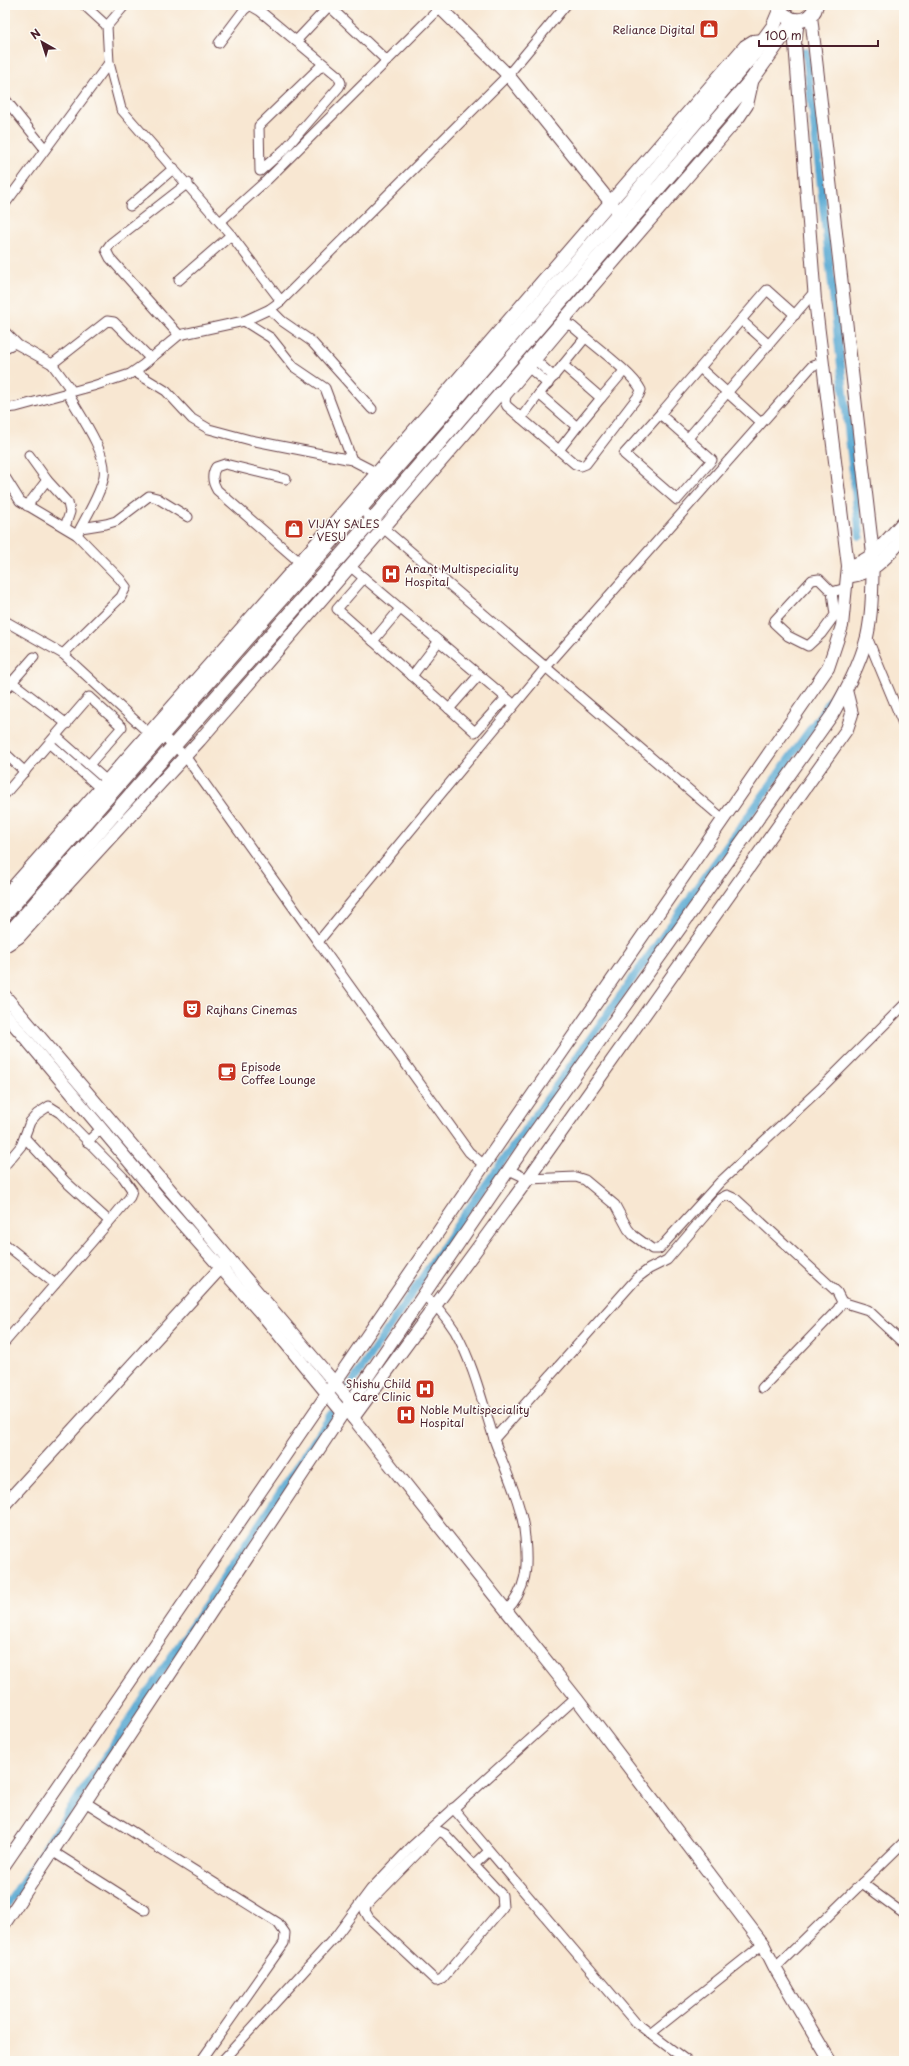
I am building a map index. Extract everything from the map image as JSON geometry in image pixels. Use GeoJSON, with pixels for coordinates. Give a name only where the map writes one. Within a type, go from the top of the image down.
{"type":"FeatureCollection","features":[{"type":"Feature","properties":{"kind":"main road"},"geometry":{"type":"LineString","coordinates":[[781,6],[786,16],[805,15]]}},
{"type":"Feature","properties":{"kind":"main road"},"geometry":{"type":"LineString","coordinates":[[5,914],[156,736],[304,566],[361,509],[382,476],[614,208],[764,40],[773,27],[781,6]]}},
{"type":"Feature","properties":{"kind":"main road"},"geometry":{"type":"LineString","coordinates":[[5,938],[174,746],[378,523],[805,15]]}},
{"type":"Feature","properties":{"kind":"street"},"geometry":{"type":"LineString","coordinates":[[84,5],[107,26]]}},
{"type":"Feature","properties":{"kind":"street"},"geometry":{"type":"LineString","coordinates":[[125,5],[107,26],[109,63],[121,109],[188,183],[231,235],[281,301]]}},
{"type":"Feature","properties":{"kind":"street"},"geometry":{"type":"LineString","coordinates":[[296,41],[329,5],[387,61]]}},
{"type":"Feature","properties":{"kind":"street"},"geometry":{"type":"LineString","coordinates":[[5,408],[16,407],[93,386],[135,372],[179,335],[244,321],[281,301],[508,75],[566,5]]}},
{"type":"Feature","properties":{"kind":"street"},"geometry":{"type":"LineString","coordinates":[[218,44],[248,6],[253,7],[260,10],[338,76],[341,83],[337,90],[284,149],[260,171],[259,126],[323,64]]}},
{"type":"Feature","properties":{"kind":"street"},"geometry":{"type":"LineString","coordinates":[[220,222],[266,180],[387,61],[439,7],[508,75],[628,224]]}},
{"type":"Feature","properties":{"kind":"street"},"geometry":{"type":"LineString","coordinates":[[5,1864],[484,1165],[828,668],[842,626],[847,577],[815,294],[795,43],[805,15]]}},
{"type":"Feature","properties":{"kind":"street"},"geometry":{"type":"LineString","coordinates":[[5,1923],[348,1411],[423,1295],[509,1170],[832,715],[846,690],[867,637],[871,604],[873,554],[805,15]]}},
{"type":"Feature","properties":{"kind":"street"},"geometry":{"type":"LineString","coordinates":[[5,204],[109,63]]}},
{"type":"Feature","properties":{"kind":"street"},"geometry":{"type":"LineString","coordinates":[[5,946],[20,937],[184,756],[351,567],[378,523],[531,363],[564,327],[572,326],[638,383],[641,390],[639,395],[586,464],[581,466],[575,464],[520,418],[505,402],[506,396],[531,363],[739,116],[746,104],[753,78]]}},
{"type":"Feature","properties":{"kind":"street"},"geometry":{"type":"LineString","coordinates":[[337,90],[346,101]]}},
{"type":"Feature","properties":{"kind":"street"},"geometry":{"type":"LineString","coordinates":[[5,99],[45,149]]}},
{"type":"Feature","properties":{"kind":"street"},"geometry":{"type":"LineString","coordinates":[[130,206],[174,168]]}},
{"type":"Feature","properties":{"kind":"street"},"geometry":{"type":"LineString","coordinates":[[179,335],[110,258],[106,250],[111,243],[188,183]]}},
{"type":"Feature","properties":{"kind":"street"},"geometry":{"type":"LineString","coordinates":[[179,280],[231,235]]}},
{"type":"Feature","properties":{"kind":"street"},"geometry":{"type":"LineString","coordinates":[[660,414],[712,460],[677,500],[624,454],[767,290],[798,313]]}},
{"type":"Feature","properties":{"kind":"street"},"geometry":{"type":"LineString","coordinates":[[730,395],[769,345],[815,294]]}},
{"type":"Feature","properties":{"kind":"street"},"geometry":{"type":"LineString","coordinates":[[270,308],[282,321],[311,341],[372,409]]}},
{"type":"Feature","properties":{"kind":"street"},"geometry":{"type":"LineString","coordinates":[[688,438],[730,395],[798,313]]}},
{"type":"Feature","properties":{"kind":"street"},"geometry":{"type":"LineString","coordinates":[[741,320],[769,345]]}},
{"type":"Feature","properties":{"kind":"street"},"geometry":{"type":"LineString","coordinates":[[52,364],[107,321],[114,322],[150,358]]}},
{"type":"Feature","properties":{"kind":"street"},"geometry":{"type":"LineString","coordinates":[[244,321],[270,338],[294,367],[325,388],[352,460]]}},
{"type":"Feature","properties":{"kind":"street"},"geometry":{"type":"LineString","coordinates":[[5,332],[15,343],[52,364],[70,392],[99,450],[104,468],[102,484],[79,531]]}},
{"type":"Feature","properties":{"kind":"street"},"geometry":{"type":"LineString","coordinates":[[520,418],[585,338]]}},
{"type":"Feature","properties":{"kind":"street"},"geometry":{"type":"LineString","coordinates":[[5,348],[15,343]]}},
{"type":"Feature","properties":{"kind":"street"},"geometry":{"type":"LineString","coordinates":[[531,363],[554,376]]}},
{"type":"Feature","properties":{"kind":"street"},"geometry":{"type":"LineString","coordinates":[[531,363],[548,384]]}},
{"type":"Feature","properties":{"kind":"street"},"geometry":{"type":"LineString","coordinates":[[318,942],[546,668],[812,366],[822,363]]}},
{"type":"Feature","properties":{"kind":"street"},"geometry":{"type":"LineString","coordinates":[[564,365],[601,398]]}},
{"type":"Feature","properties":{"kind":"street"},"geometry":{"type":"LineString","coordinates":[[700,368],[761,423]]}},
{"type":"Feature","properties":{"kind":"street"},"geometry":{"type":"LineString","coordinates":[[559,450],[624,371]]}},
{"type":"Feature","properties":{"kind":"street"},"geometry":{"type":"LineString","coordinates":[[135,372],[166,391],[196,422],[209,429],[250,440],[352,460],[382,476],[304,566],[217,490],[212,481],[216,467],[225,464],[286,479]]}},
{"type":"Feature","properties":{"kind":"street"},"geometry":{"type":"LineString","coordinates":[[539,394],[577,427]]}},
{"type":"Feature","properties":{"kind":"street"},"geometry":{"type":"LineString","coordinates":[[29,455],[47,480],[65,498],[70,508],[65,527]]}},
{"type":"Feature","properties":{"kind":"street"},"geometry":{"type":"LineString","coordinates":[[5,477],[16,497],[26,506],[65,527],[79,531],[116,521],[149,496],[157,498],[188,517]]}},
{"type":"Feature","properties":{"kind":"street"},"geometry":{"type":"LineString","coordinates":[[26,506],[47,480]]}},
{"type":"Feature","properties":{"kind":"street"},"geometry":{"type":"LineString","coordinates":[[361,509],[723,818]]}},
{"type":"Feature","properties":{"kind":"street"},"geometry":{"type":"LineString","coordinates":[[832,592],[857,565],[873,554],[904,521]]}},
{"type":"Feature","properties":{"kind":"street"},"geometry":{"type":"LineString","coordinates":[[64,654],[121,596],[126,587],[79,531]]}},
{"type":"Feature","properties":{"kind":"street"},"geometry":{"type":"LineString","coordinates":[[847,577],[860,576],[872,569],[904,538]]}},
{"type":"Feature","properties":{"kind":"street"},"geometry":{"type":"LineString","coordinates":[[351,567],[515,705]]}},
{"type":"Feature","properties":{"kind":"street"},"geometry":{"type":"LineString","coordinates":[[364,578],[337,609],[475,732],[506,698]]}},
{"type":"Feature","properties":{"kind":"street"},"geometry":{"type":"LineString","coordinates":[[818,578],[832,592],[835,615],[821,634],[808,646],[788,636],[774,623],[775,620],[812,580],[818,578]]}},
{"type":"Feature","properties":{"kind":"street"},"geometry":{"type":"LineString","coordinates":[[373,641],[400,609]]}},
{"type":"Feature","properties":{"kind":"street"},"geometry":{"type":"LineString","coordinates":[[5,621],[64,654],[156,736],[174,746],[184,756],[469,1152],[484,1165]]}},
{"type":"Feature","properties":{"kind":"street"},"geometry":{"type":"LineString","coordinates":[[867,637],[904,726]]}},
{"type":"Feature","properties":{"kind":"street"},"geometry":{"type":"LineString","coordinates":[[412,676],[439,641]]}},
{"type":"Feature","properties":{"kind":"street"},"geometry":{"type":"LineString","coordinates":[[5,690],[34,657]]}},
{"type":"Feature","properties":{"kind":"street"},"geometry":{"type":"LineString","coordinates":[[449,709],[479,674]]}},
{"type":"Feature","properties":{"kind":"street"},"geometry":{"type":"LineString","coordinates":[[12,682],[67,724]]}},
{"type":"Feature","properties":{"kind":"street"},"geometry":{"type":"LineString","coordinates":[[348,1411],[436,1305],[528,1179],[847,729],[852,714],[846,690]]}},
{"type":"Feature","properties":{"kind":"street"},"geometry":{"type":"LineString","coordinates":[[5,794],[50,744],[89,697],[122,728],[89,765]]}},
{"type":"Feature","properties":{"kind":"street"},"geometry":{"type":"LineString","coordinates":[[56,736],[89,765],[103,784]]}},
{"type":"Feature","properties":{"kind":"street"},"geometry":{"type":"LineString","coordinates":[[5,896],[103,784],[156,736]]}},
{"type":"Feature","properties":{"kind":"street"},"geometry":{"type":"LineString","coordinates":[[50,744],[103,784]]}},
{"type":"Feature","properties":{"kind":"street"},"geometry":{"type":"LineString","coordinates":[[5,753],[25,772]]}},
{"type":"Feature","properties":{"kind":"street"},"geometry":{"type":"LineString","coordinates":[[5,996],[229,1258],[334,1384],[348,1411],[576,1698],[763,1944],[775,1968],[830,2061]]}},
{"type":"Feature","properties":{"kind":"street"},"geometry":{"type":"LineString","coordinates":[[509,1170],[528,1179],[576,1177],[585,1180],[616,1205],[621,1213],[625,1225],[633,1235],[652,1250],[659,1249],[720,1182],[822,1087],[904,1005]]}},
{"type":"Feature","properties":{"kind":"street"},"geometry":{"type":"LineString","coordinates":[[5,1014],[101,1129],[220,1268],[266,1319],[327,1394],[348,1411]]}},
{"type":"Feature","properties":{"kind":"street"},"geometry":{"type":"LineString","coordinates":[[5,1165],[21,1146],[30,1122],[41,1111],[49,1106],[60,1113],[123,1177],[132,1190],[130,1197],[5,1342]]}},
{"type":"Feature","properties":{"kind":"street"},"geometry":{"type":"LineString","coordinates":[[87,1142],[101,1129]]}},
{"type":"Feature","properties":{"kind":"street"},"geometry":{"type":"LineString","coordinates":[[25,1138],[65,1182],[109,1221]]}},
{"type":"Feature","properties":{"kind":"street"},"geometry":{"type":"LineString","coordinates":[[100,1154],[112,1141]]}},
{"type":"Feature","properties":{"kind":"street"},"geometry":{"type":"LineString","coordinates":[[494,1439],[638,1278],[649,1269],[668,1260],[723,1196],[727,1195],[736,1199],[837,1292],[842,1302],[868,1310],[904,1344]]}},
{"type":"Feature","properties":{"kind":"street"},"geometry":{"type":"LineString","coordinates":[[5,1244],[55,1284]]}},
{"type":"Feature","properties":{"kind":"street"},"geometry":{"type":"LineString","coordinates":[[5,1504],[229,1258]]}},
{"type":"Feature","properties":{"kind":"street"},"geometry":{"type":"LineString","coordinates":[[423,1295],[436,1305],[455,1332],[472,1370],[521,1517],[525,1537],[524,1584],[519,1597],[506,1611]]}},
{"type":"Feature","properties":{"kind":"street"},"geometry":{"type":"LineString","coordinates":[[762,1388],[838,1309],[842,1302]]}},
{"type":"Feature","properties":{"kind":"street"},"geometry":{"type":"LineString","coordinates":[[222,2061],[336,1936],[371,1889],[406,1859],[439,1831],[442,1831],[502,1896],[503,1907],[442,1979],[436,1981],[368,1918],[365,1911],[366,1906],[406,1859],[453,1808],[576,1698]]}},
{"type":"Feature","properties":{"kind":"street"},"geometry":{"type":"LineString","coordinates":[[85,1802],[278,1923],[285,1933],[284,1943],[201,2061]]}},
{"type":"Feature","properties":{"kind":"street"},"geometry":{"type":"LineString","coordinates":[[453,1808],[629,2015],[650,2034],[687,2061]]}},
{"type":"Feature","properties":{"kind":"street"},"geometry":{"type":"LineString","coordinates":[[775,1968],[904,1842]]}},
{"type":"Feature","properties":{"kind":"street"},"geometry":{"type":"LineString","coordinates":[[52,1851],[145,1910]]}},
{"type":"Feature","properties":{"kind":"street"},"geometry":{"type":"LineString","coordinates":[[474,1865],[489,1851]]}},
{"type":"Feature","properties":{"kind":"street"},"geometry":{"type":"LineString","coordinates":[[862,1883],[904,1914]]}},
{"type":"Feature","properties":{"kind":"street"},"geometry":{"type":"LineString","coordinates":[[650,2034],[763,1944]]}},
{"type":"Feature","properties":{"kind":"waterway"},"geometry":{"type":"LineString","coordinates":[[806,52],[860,536]]}},
{"type":"Feature","properties":{"kind":"waterway"},"geometry":{"type":"LineString","coordinates":[[350,1386],[460,1221],[826,707],[837,689]]}},
{"type":"Feature","properties":{"kind":"waterway"},"geometry":{"type":"LineString","coordinates":[[5,1908],[332,1414]]}},
{"type":"Feature","properties":{"kind":"place","name":"Reliance Digital"},"geometry":{"type":"Point","coordinates":[709,29]}},
{"type":"Feature","properties":{"kind":"place","name":"VIJAY SALES - VESU"},"geometry":{"type":"Point","coordinates":[294,529]}},
{"type":"Feature","properties":{"kind":"place","name":"Anant Multispeciality Hospital"},"geometry":{"type":"Point","coordinates":[391,574]}},
{"type":"Feature","properties":{"kind":"place","name":"Rajhans Cinemas"},"geometry":{"type":"Point","coordinates":[192,1009]}},
{"type":"Feature","properties":{"kind":"place","name":"Episode Coffee Lounge"},"geometry":{"type":"Point","coordinates":[227,1072]}},
{"type":"Feature","properties":{"kind":"place","name":"Shishu Child Care Clinic"},"geometry":{"type":"Point","coordinates":[425,1389]}},
{"type":"Feature","properties":{"kind":"place","name":"Noble Multispeciality Hospital"},"geometry":{"type":"Point","coordinates":[406,1415]}}]}
